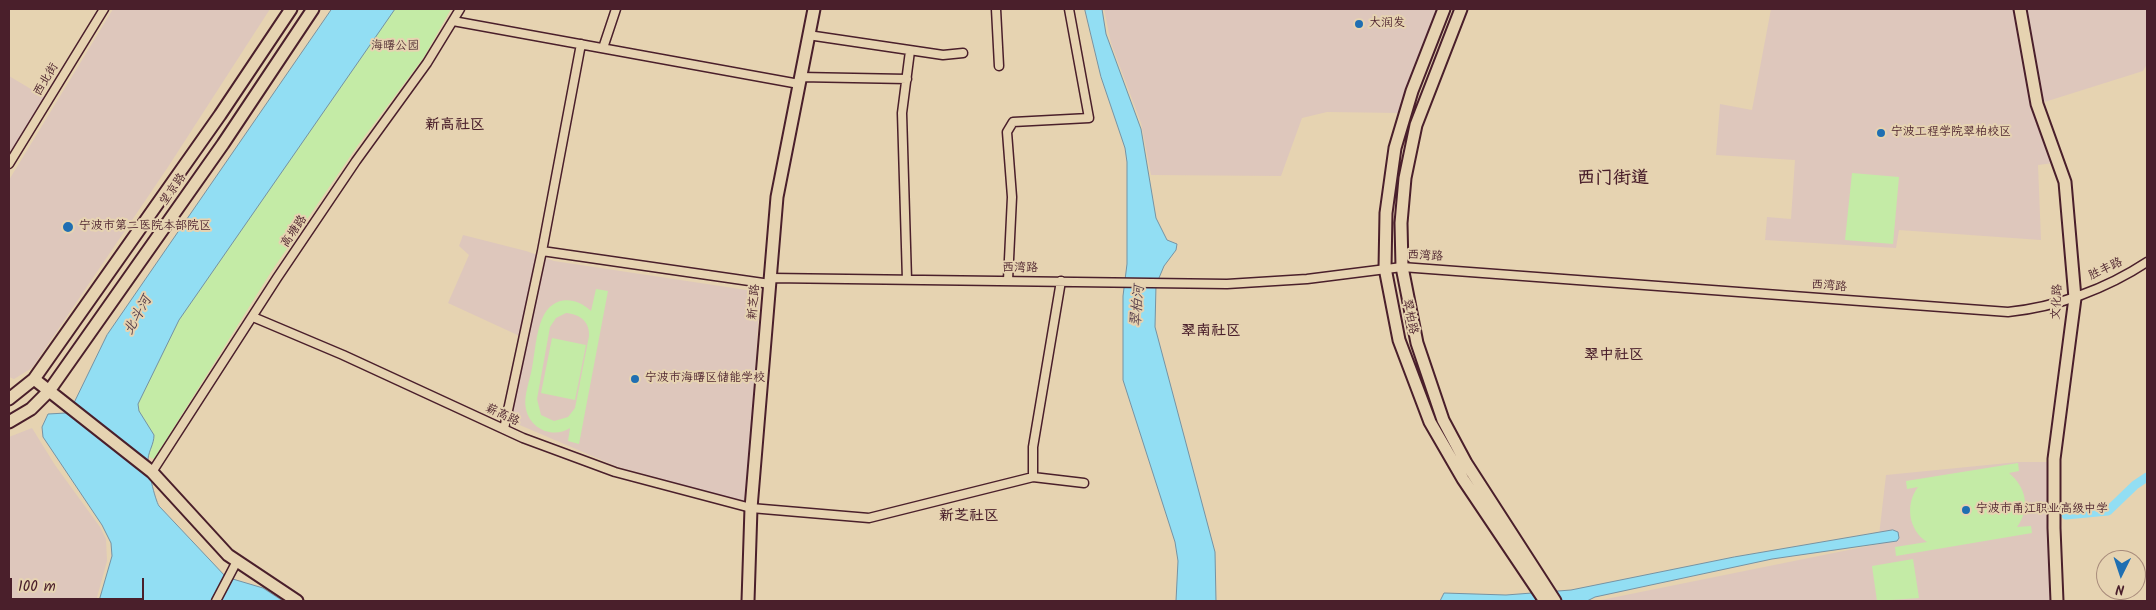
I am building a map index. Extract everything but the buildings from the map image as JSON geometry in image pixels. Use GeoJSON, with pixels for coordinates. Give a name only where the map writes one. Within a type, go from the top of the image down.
{"type":"FeatureCollection","features":[{"type":"Feature","properties":{"kind":"main road","name":"望京路"},"geometry":{"type":"LineString","coordinates":[[9,399],[34,379],[215,123],[291,9]]}},
{"type":"Feature","properties":{"kind":"main road","name":"望京路"},"geometry":{"type":"LineString","coordinates":[[9,422],[32,409],[49,391],[223,144],[313,9]]}},
{"type":"Feature","properties":{"kind":"main road","name":"新芝路"},"geometry":{"type":"LineString","coordinates":[[748,601],[751,508],[777,197],[814,9]]}},
{"type":"Feature","properties":{"kind":"main road","name":"翠柏路"},"geometry":{"type":"LineString","coordinates":[[1444,9],[1412,90],[1395,148],[1386,214],[1385,268],[1399,340],[1430,422],[1463,479],[1528,567]]}},
{"type":"Feature","properties":{"kind":"main road","name":"翠柏路"},"geometry":{"type":"LineString","coordinates":[[1461,9],[1416,125],[1405,178],[1401,223],[1402,267],[1416,343],[1443,420],[1466,463],[1528,567],[1545,601]]}},
{"type":"Feature","properties":{"kind":"main road","name":"文化路"},"geometry":{"type":"LineString","coordinates":[[2020,9],[2037,104],[2065,182],[2075,298],[2054,459],[2057,601]]}},
{"type":"Feature","properties":{"kind":"main road"},"geometry":{"type":"LineString","coordinates":[[34,379],[152,472],[228,555],[297,601]]}},
{"type":"Feature","properties":{"kind":"main road"},"geometry":{"type":"LineString","coordinates":[[1528,567],[1555,601]]}},
{"type":"Feature","properties":{"kind":"street","name":"西北街"},"geometry":{"type":"LineString","coordinates":[[9,164],[104,9]]}},
{"type":"Feature","properties":{"kind":"street","name":"高塘路"},"geometry":{"type":"LineString","coordinates":[[152,472],[356,161],[428,63],[460,9]]}},
{"type":"Feature","properties":{"kind":"street"},"geometry":{"type":"LineString","coordinates":[[603,48],[616,9]]}},
{"type":"Feature","properties":{"kind":"street"},"geometry":{"type":"LineString","coordinates":[[996,9],[999,66]]}},
{"type":"Feature","properties":{"kind":"street"},"geometry":{"type":"LineString","coordinates":[[1008,280],[1012,197],[1007,132],[1013,122],[1089,118],[1069,9]]}},
{"type":"Feature","properties":{"kind":"street"},"geometry":{"type":"LineString","coordinates":[[453,20],[603,48],[799,80],[906,79]]}},
{"type":"Feature","properties":{"kind":"street"},"geometry":{"type":"LineString","coordinates":[[808,35],[943,55],[963,53]]}},
{"type":"Feature","properties":{"kind":"street"},"geometry":{"type":"LineString","coordinates":[[504,430],[542,251],[581,44]]}},
{"type":"Feature","properties":{"kind":"street"},"geometry":{"type":"LineString","coordinates":[[907,280],[902,113],[910,51]]}},
{"type":"Feature","properties":{"kind":"street","name":"西湾路"},"geometry":{"type":"LineString","coordinates":[[542,251],[771,281],[1008,280],[1161,285],[1270,282],[1402,267],[2008,312],[2042,308],[2075,298]]}},
{"type":"Feature","properties":{"kind":"street","name":"胜丰路"},"geometry":{"type":"LineString","coordinates":[[2075,298],[2147,262]]}},
{"type":"Feature","properties":{"kind":"street"},"geometry":{"type":"LineString","coordinates":[[1061,281],[1033,447],[1033,476],[1084,483]]}},
{"type":"Feature","properties":{"kind":"street","name":"薪高路"},"geometry":{"type":"LineString","coordinates":[[253,317],[343,355],[504,430],[615,472],[751,508],[869,518],[1033,476]]}},
{"type":"Feature","properties":{"kind":"street"},"geometry":{"type":"LineString","coordinates":[[216,601],[237,561]]}},
{"type":"Feature","properties":{"kind":"shaded area","name":"宁波市第二医院本部院区"},"geometry":{"type":"Polygon","coordinates":[[[113,9],[270,9],[168,167],[32,368],[14,379],[9,377],[9,180],[113,9]]]}},
{"type":"Feature","properties":{"kind":"shaded area"},"geometry":{"type":"Polygon","coordinates":[[[1104,9],[1440,9],[1398,113],[1327,112],[1302,118],[1281,176],[1151,175],[1141,123],[1111,43],[1104,9]]]}},
{"type":"Feature","properties":{"kind":"shaded area","name":"宁波工程学院翠柏校区"},"geometry":{"type":"Polygon","coordinates":[[[1771,9],[2147,9],[2147,64],[2143,71],[2035,105],[2053,163],[2038,165],[2041,240],[1899,230],[1896,248],[1765,240],[1767,217],[1791,219],[1795,160],[1716,155],[1720,104],[1752,110],[1771,9]]]}},
{"type":"Feature","properties":{"kind":"shaded area"},"geometry":{"type":"Polygon","coordinates":[[[9,76],[46,98],[9,155],[9,76]]]}},
{"type":"Feature","properties":{"kind":"shaded area","name":"宁波市海曙区储能学校"},"geometry":{"type":"Polygon","coordinates":[[[463,235],[526,251],[554,261],[760,292],[747,502],[618,467],[508,420],[524,338],[448,303],[469,255],[459,246],[463,235]]]}},
{"type":"Feature","properties":{"kind":"shaded area"},"geometry":{"type":"Polygon","coordinates":[[[32,428],[55,465],[100,527],[106,539],[107,561],[96,601],[9,601],[9,437],[32,428]]]}},
{"type":"Feature","properties":{"kind":"shaded area","name":"宁波市甬江职业高级中学"},"geometry":{"type":"Polygon","coordinates":[[[2018,462],[2049,462],[2053,601],[1596,601],[1878,544],[1886,475],[2018,462]]]}},
{"type":"Feature","properties":{"kind":"green space","name":"海曙公园"},"geometry":{"type":"Polygon","coordinates":[[[387,9],[451,9],[424,57],[358,145],[271,272],[154,459],[147,456],[134,403],[180,315],[387,9]]]}},
{"type":"Feature","properties":{"kind":"green space"},"geometry":{"type":"Polygon","coordinates":[[[1852,173],[1899,177],[1893,244],[1845,240],[1852,173]]]}},
{"type":"Feature","properties":{"kind":"green space"},"geometry":{"type":"Polygon","coordinates":[[[596,289],[608,291],[579,444],[568,441],[570,428],[563,431],[550,432],[537,427],[528,416],[525,399],[538,330],[546,311],[564,300],[578,303],[591,311],[596,289]],[[566,313],[556,318],[550,327],[537,399],[541,415],[554,421],[568,417],[575,408],[589,336],[586,322],[566,313]]]}},
{"type":"Feature","properties":{"kind":"green space"},"geometry":{"type":"Polygon","coordinates":[[[552,338],[586,345],[575,400],[541,393],[552,338]]]}},
{"type":"Feature","properties":{"kind":"green space"},"geometry":{"type":"Polygon","coordinates":[[[2018,463],[2019,471],[2009,473],[2023,491],[2025,498],[2024,513],[2017,527],[2031,526],[2032,533],[1896,556],[1895,547],[1927,542],[1916,531],[1910,516],[1911,501],[1918,487],[1907,489],[1906,481],[2018,463]]]}},
{"type":"Feature","properties":{"kind":"green space"},"geometry":{"type":"Polygon","coordinates":[[[1913,559],[1919,598],[1877,601],[1872,566],[1913,559]]]}},
{"type":"Feature","properties":{"kind":"water","name":"北斗河"},"geometry":{"type":"Polygon","coordinates":[[[332,9],[395,9],[179,320],[138,404],[139,411],[154,435],[148,463],[153,490],[159,506],[226,577],[263,588],[283,601],[99,601],[112,556],[111,543],[102,525],[43,437],[42,427],[48,414],[66,413],[71,409],[107,335],[332,9]]]}},
{"type":"Feature","properties":{"kind":"water","name":"翠柏河"},"geometry":{"type":"Polygon","coordinates":[[[1085,9],[1102,9],[1106,34],[1141,129],[1156,218],[1167,240],[1177,244],[1176,250],[1164,266],[1156,285],[1155,327],[1215,552],[1216,601],[1176,601],[1178,561],[1175,542],[1123,380],[1123,296],[1127,264],[1127,162],[1125,148],[1101,77],[1085,9]]]}},
{"type":"Feature","properties":{"kind":"water"},"geometry":{"type":"Polygon","coordinates":[[[1893,530],[1898,532],[1899,538],[1897,541],[1772,559],[1595,597],[1587,601],[1440,601],[1444,593],[1506,595],[1571,590],[1734,557],[1893,530]]]}},
{"type":"Feature","properties":{"kind":"waterway"},"geometry":{"type":"LineString","coordinates":[[2066,515],[2108,511],[2135,485],[2147,477]]}},
{"type":"Feature","properties":{"kind":"place","name":"大润发"},"geometry":{"type":"Point","coordinates":[1359,24]}},
{"type":"Feature","properties":{"kind":"place","name":"宁波工程学院翠柏校区"},"geometry":{"type":"Point","coordinates":[1881,133]}},
{"type":"Feature","properties":{"kind":"place","name":"宁波市第二医院本部院区"},"geometry":{"type":"Point","coordinates":[68,227]}},
{"type":"Feature","properties":{"kind":"place","name":"宁波市海曙区储能学校"},"geometry":{"type":"Point","coordinates":[635,379]}},
{"type":"Feature","properties":{"kind":"place","name":"宁波市甬江职业高级中学"},"geometry":{"type":"Point","coordinates":[1966,510]}},
{"type":"Feature","properties":{"kind":"district","name":"新高社区"},"geometry":{"type":"Point","coordinates":[455,126]}},
{"type":"Feature","properties":{"kind":"district","name":"西门街道"},"geometry":{"type":"Point","coordinates":[1613,180]}},
{"type":"Feature","properties":{"kind":"district","name":"翠南社区"},"geometry":{"type":"Point","coordinates":[1211,332]}},
{"type":"Feature","properties":{"kind":"district","name":"翠中社区"},"geometry":{"type":"Point","coordinates":[1614,356]}},
{"type":"Feature","properties":{"kind":"district","name":"新芝社区"},"geometry":{"type":"Point","coordinates":[969,517]}}]}
